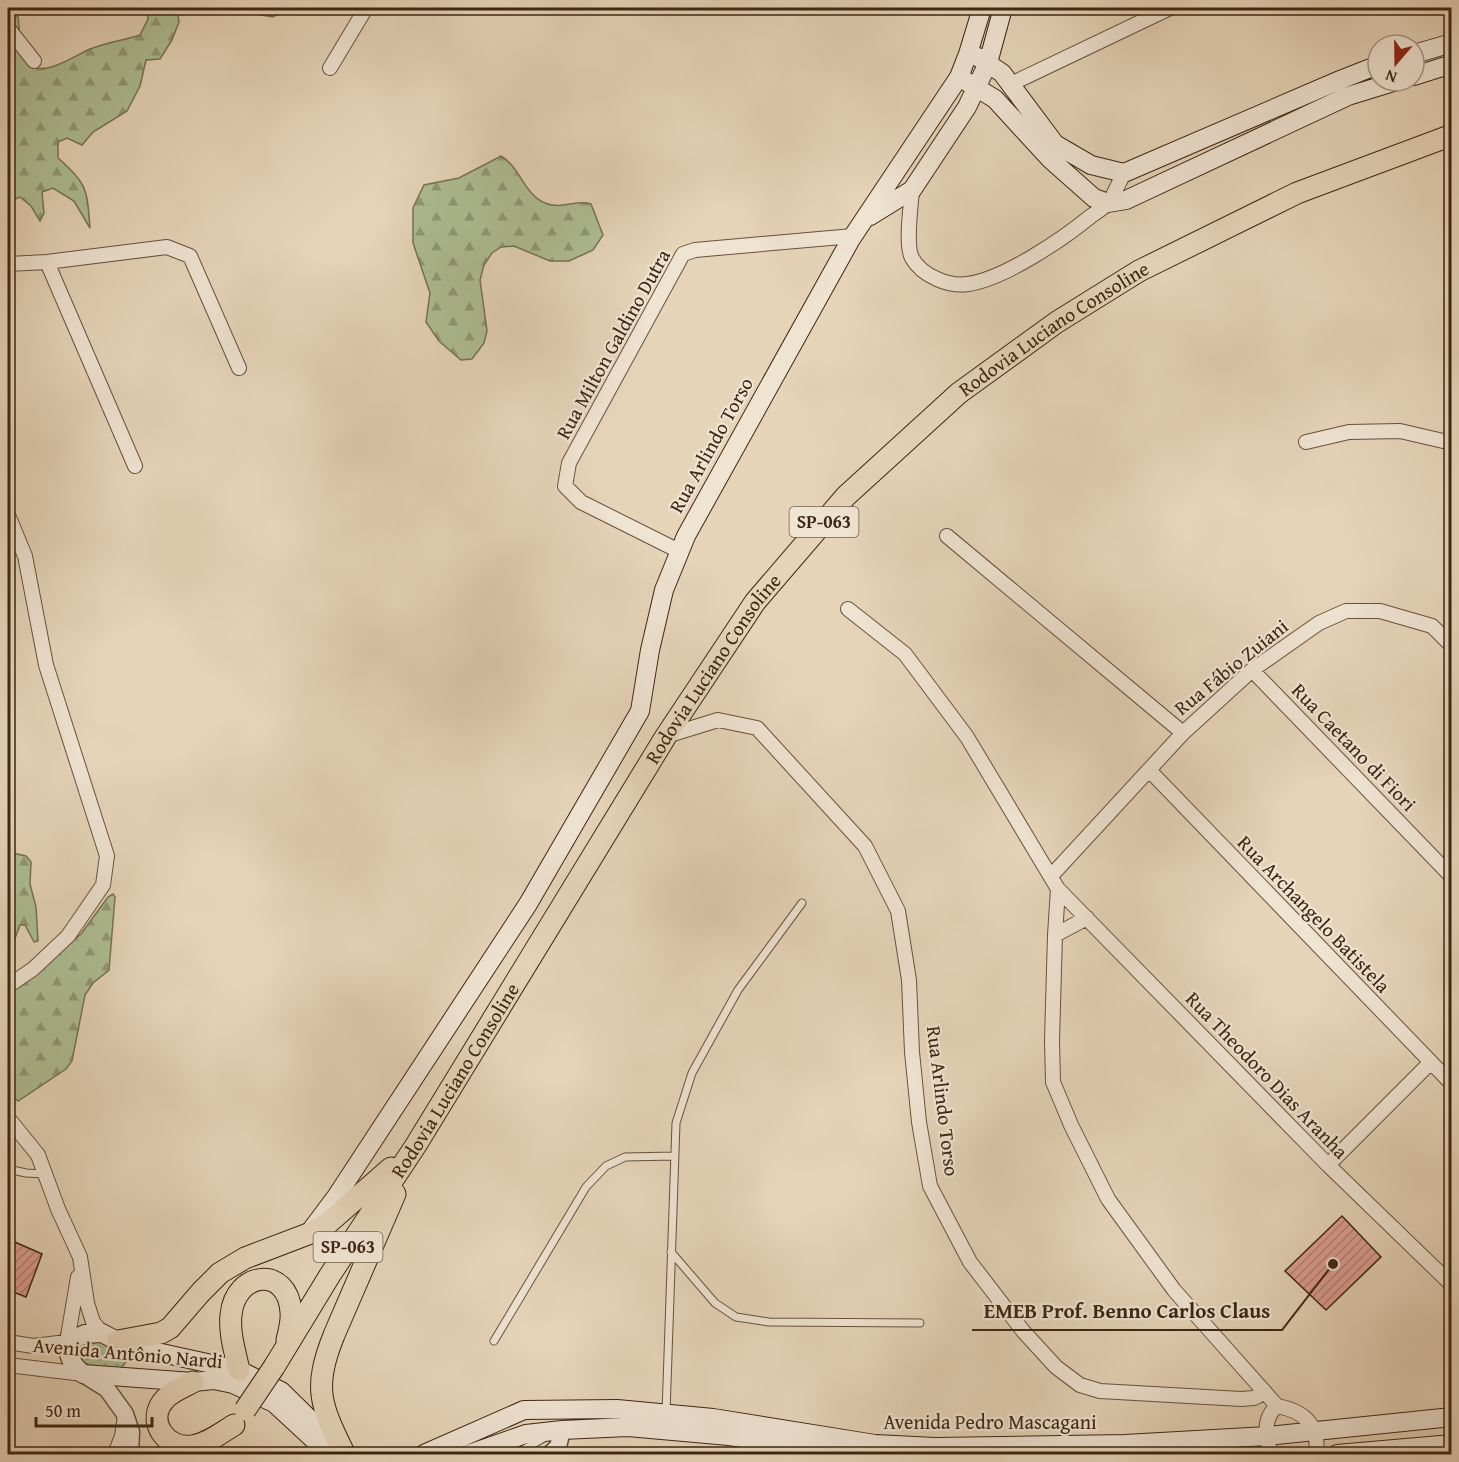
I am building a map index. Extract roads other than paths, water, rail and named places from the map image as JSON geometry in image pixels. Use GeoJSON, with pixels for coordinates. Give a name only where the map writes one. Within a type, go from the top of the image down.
{"type":"FeatureCollection","features":[{"type":"Feature","properties":{"kind":"main road","name":"Rua Arlindo Torso"},"geometry":{"type":"LineString","coordinates":[[308,1234],[336,1197],[528,904],[640,711],[650,650],[664,590],[686,536],[853,236],[959,77],[969,54],[982,8]]}},
{"type":"Feature","properties":{"kind":"main road"},"geometry":{"type":"LineString","coordinates":[[866,219],[912,190],[967,107],[988,63],[1003,8]]}},
{"type":"Feature","properties":{"kind":"main road"},"geometry":{"type":"LineString","coordinates":[[1426,50],[1452,42]]}},
{"type":"Feature","properties":{"kind":"main road"},"geometry":{"type":"LineString","coordinates":[[969,54],[1002,73],[1055,144],[1091,165],[1124,173],[1344,88],[1366,85]]}},
{"type":"Feature","properties":{"kind":"main road"},"geometry":{"type":"LineString","coordinates":[[1426,72],[1452,64]]}},
{"type":"Feature","properties":{"kind":"main road"},"geometry":{"type":"LineString","coordinates":[[959,77],[995,99],[1050,159],[1094,198],[1108,203],[1126,200],[1344,88],[1366,73]]}},
{"type":"Feature","properties":{"kind":"main road"},"geometry":{"type":"LineString","coordinates":[[995,99],[1011,84]]}},
{"type":"Feature","properties":{"kind":"main road","name":"Rodovia Luciano Consoline"},"geometry":{"type":"LineString","coordinates":[[215,1455],[416,1145],[666,736],[755,602],[846,496],[959,393],[1057,321],[1139,272],[1297,193],[1452,135]]}},
{"type":"Feature","properties":{"kind":"main road"},"geometry":{"type":"LineString","coordinates":[[115,1340],[161,1333],[170,1328],[210,1282],[230,1267],[327,1224],[343,1213],[416,1145]]}},
{"type":"Feature","properties":{"kind":"main road"},"geometry":{"type":"LineString","coordinates":[[341,1454],[322,1398],[320,1387],[323,1367],[334,1335],[416,1145]]}},
{"type":"Feature","properties":{"kind":"main road"},"geometry":{"type":"LineString","coordinates":[[239,1370],[232,1330],[232,1307],[236,1295],[242,1288],[264,1278],[274,1282],[287,1294],[292,1314],[279,1359]]}},
{"type":"Feature","properties":{"kind":"main road","name":"Avenida Antônio Nardi"},"geometry":{"type":"LineString","coordinates":[[67,1342],[84,1334],[239,1370],[281,1391],[341,1454]]}},
{"type":"Feature","properties":{"kind":"main road"},"geometry":{"type":"LineString","coordinates":[[115,1340],[131,1354],[131,1362],[120,1376]]}},
{"type":"Feature","properties":{"kind":"main road"},"geometry":{"type":"LineString","coordinates":[[67,1342],[67,1353],[73,1366],[83,1374]]}},
{"type":"Feature","properties":{"kind":"main road","name":"Avenida Antônio Nardi"},"geometry":{"type":"LineString","coordinates":[[83,1374],[193,1382],[214,1380],[233,1384],[274,1403],[341,1454]]}},
{"type":"Feature","properties":{"kind":"main road"},"geometry":{"type":"LineString","coordinates":[[193,1382],[174,1392],[161,1405],[159,1428],[167,1440],[175,1445],[195,1446],[239,1418]]}},
{"type":"Feature","properties":{"kind":"main road","name":"Avenida Pedro Mascagani"},"geometry":{"type":"LineString","coordinates":[[428,1454],[524,1410],[617,1409],[729,1436],[855,1455]]}},
{"type":"Feature","properties":{"kind":"main road"},"geometry":{"type":"LineString","coordinates":[[547,1410],[557,1421],[558,1430]]}},
{"type":"Feature","properties":{"kind":"main road","name":"Avenida Pedro Mascagani"},"geometry":{"type":"LineString","coordinates":[[469,1455],[526,1434],[712,1418],[875,1444],[935,1447],[1125,1444],[1267,1436],[1452,1417]]}},
{"type":"Feature","properties":{"kind":"main road"},"geometry":{"type":"LineString","coordinates":[[1337,1455],[1452,1444]]}},
{"type":"Feature","properties":{"kind":"street"},"geometry":{"type":"LineString","coordinates":[[330,68],[366,8]]}},
{"type":"Feature","properties":{"kind":"street"},"geometry":{"type":"LineString","coordinates":[[1011,84],[1170,8]]}},
{"type":"Feature","properties":{"kind":"street"},"geometry":{"type":"LineString","coordinates":[[8,28],[34,61]]}},
{"type":"Feature","properties":{"kind":"street"},"geometry":{"type":"LineString","coordinates":[[912,190],[909,233],[912,258],[925,272],[947,283],[968,284],[992,277],[1027,260],[1077,228],[1108,203],[1124,173]]}},
{"type":"Feature","properties":{"kind":"street","name":"Rua Milton Galdino Dutra"},"geometry":{"type":"LineString","coordinates":[[681,552],[581,502],[566,486],[569,463],[683,254],[695,250],[853,236]]}},
{"type":"Feature","properties":{"kind":"street"},"geometry":{"type":"LineString","coordinates":[[8,264],[47,262],[167,247],[190,256],[239,368]]}},
{"type":"Feature","properties":{"kind":"street"},"geometry":{"type":"LineString","coordinates":[[47,262],[135,466]]}},
{"type":"Feature","properties":{"kind":"street"},"geometry":{"type":"LineString","coordinates":[[1306,442],[1348,432],[1400,431],[1452,443]]}},
{"type":"Feature","properties":{"kind":"street"},"geometry":{"type":"LineString","coordinates":[[8,515],[25,556],[46,665],[107,856],[103,885],[68,936],[33,969],[8,986]]}},
{"type":"Feature","properties":{"kind":"street","name":"Rua Fábio Zuiani"},"geometry":{"type":"LineString","coordinates":[[947,536],[1183,733],[1252,670],[1319,623],[1346,611],[1380,611],[1432,626],[1452,646]]}},
{"type":"Feature","properties":{"kind":"street","name":"Rua Theodoro Dias Aranha"},"geometry":{"type":"LineString","coordinates":[[848,609],[905,654],[967,737],[1058,889],[1328,1165],[1452,1285]]}},
{"type":"Feature","properties":{"kind":"street","name":"Rua Caetano di Fiori"},"geometry":{"type":"LineString","coordinates":[[1252,670],[1452,877]]}},
{"type":"Feature","properties":{"kind":"street","name":"Rua Arlindo Torso"},"geometry":{"type":"LineString","coordinates":[[666,736],[718,720],[757,728],[865,846],[898,911],[909,980],[912,1052],[930,1186],[970,1262],[1029,1338],[1056,1367],[1080,1385],[1100,1391],[1241,1399],[1254,1398],[1265,1392]]}},
{"type":"Feature","properties":{"kind":"street"},"geometry":{"type":"LineString","coordinates":[[1051,876],[1183,733]]}},
{"type":"Feature","properties":{"kind":"street","name":"Rua Archangelo Batistela"},"geometry":{"type":"LineString","coordinates":[[1150,771],[1452,1084]]}},
{"type":"Feature","properties":{"kind":"street"},"geometry":{"type":"LineString","coordinates":[[1058,889],[1052,1041],[1053,1082],[1071,1125],[1108,1199],[1174,1290],[1277,1406],[1295,1410],[1307,1419],[1314,1430],[1316,1455]]}},
{"type":"Feature","properties":{"kind":"street"},"geometry":{"type":"LineString","coordinates":[[1055,935],[1087,918]]}},
{"type":"Feature","properties":{"kind":"street"},"geometry":{"type":"LineString","coordinates":[[1328,1165],[1430,1063]]}},
{"type":"Feature","properties":{"kind":"street"},"geometry":{"type":"LineString","coordinates":[[8,1118],[38,1155],[80,1257],[87,1303],[93,1322],[115,1340]]}},
{"type":"Feature","properties":{"kind":"street"},"geometry":{"type":"LineString","coordinates":[[67,1342],[80,1257]]}},
{"type":"Feature","properties":{"kind":"street","name":"Avenida Antônio Nardi"},"geometry":{"type":"LineString","coordinates":[[8,1342],[33,1346],[67,1342]]}},
{"type":"Feature","properties":{"kind":"street","name":"Avenida Antônio Nardi"},"geometry":{"type":"LineString","coordinates":[[8,1365],[83,1374]]}},
{"type":"Feature","properties":{"kind":"street"},"geometry":{"type":"LineString","coordinates":[[83,1374],[107,1389],[125,1414],[131,1432],[130,1455]]}},
{"type":"Feature","properties":{"kind":"street"},"geometry":{"type":"LineString","coordinates":[[1271,1455],[1266,1425],[1270,1412],[1277,1406]]}},
{"type":"Feature","properties":{"kind":"street"},"geometry":{"type":"LineString","coordinates":[[115,1455],[122,1437],[125,1414]]}},
{"type":"Feature","properties":{"kind":"street"},"geometry":{"type":"LineString","coordinates":[[550,1455],[558,1447],[558,1430]]}},
{"type":"Feature","properties":{"kind":"lane"},"geometry":{"type":"LineString","coordinates":[[665,1422],[676,1123],[692,1073],[738,990],[802,903]]}},
{"type":"Feature","properties":{"kind":"lane"},"geometry":{"type":"LineString","coordinates":[[494,1341],[586,1187],[599,1173],[606,1166],[626,1157],[675,1156]]}},
{"type":"Feature","properties":{"kind":"lane"},"geometry":{"type":"LineString","coordinates":[[8,1169],[45,1174]]}},
{"type":"Feature","properties":{"kind":"lane"},"geometry":{"type":"LineString","coordinates":[[671,1252],[715,1303],[736,1317],[769,1322],[920,1323]]}},
{"type":"Feature","properties":{"kind":"lane"},"geometry":{"type":"LineString","coordinates":[[515,1455],[558,1430]]}},
{"type":"Feature","properties":{"kind":"place","name":"EMEB Prof. Benno Carlos Claus"},"geometry":{"type":"Point","coordinates":[1333,1264]}}]}
